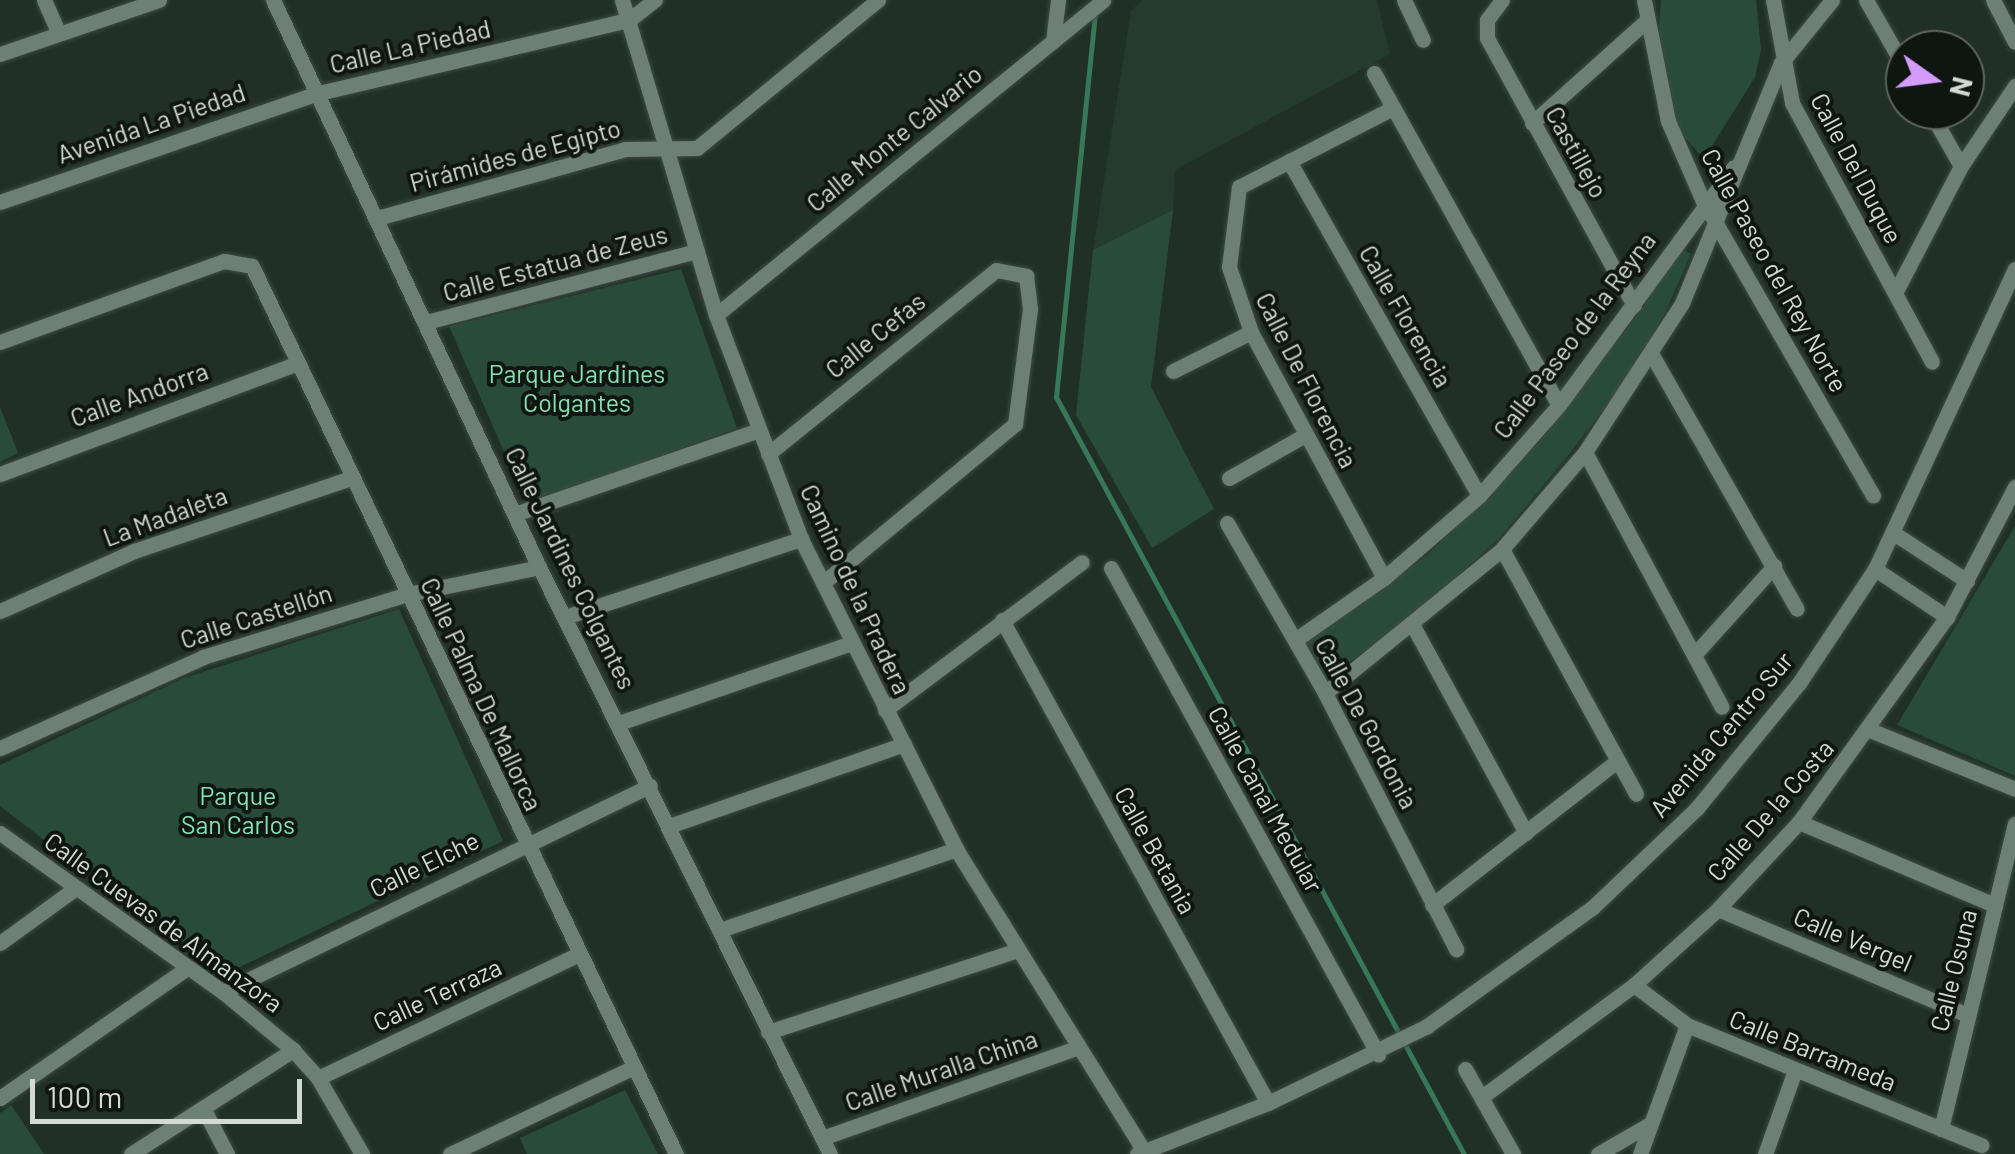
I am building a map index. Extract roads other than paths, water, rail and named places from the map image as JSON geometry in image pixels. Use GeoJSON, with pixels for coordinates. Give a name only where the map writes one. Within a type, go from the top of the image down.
{"type":"FeatureCollection","features":[{"type":"Feature","properties":{"kind":"street"},"geometry":{"type":"LineString","coordinates":[[44,0],[59,34]]}},
{"type":"Feature","properties":{"kind":"street"},"geometry":{"type":"LineString","coordinates":[[0,54],[159,0]]}},
{"type":"Feature","properties":{"kind":"street","name":"Calle Jardines Colgantes"},"geometry":{"type":"LineString","coordinates":[[274,0],[539,567],[830,1154]]}},
{"type":"Feature","properties":{"kind":"street","name":"Camino de la Pradera"},"geometry":{"type":"LineString","coordinates":[[622,0],[716,316],[756,430],[802,539],[956,849],[1014,951],[1142,1153]]}},
{"type":"Feature","properties":{"kind":"street"},"geometry":{"type":"LineString","coordinates":[[629,20],[655,0]]}},
{"type":"Feature","properties":{"kind":"street","name":"Pirámides de Egipto"},"geometry":{"type":"LineString","coordinates":[[377,218],[626,149],[667,149],[708,142],[878,0]]}},
{"type":"Feature","properties":{"kind":"street"},"geometry":{"type":"LineString","coordinates":[[1053,41],[1058,0]]}},
{"type":"Feature","properties":{"kind":"street","name":"Calle Monte Calvario"},"geometry":{"type":"LineString","coordinates":[[716,316],[1103,0]]}},
{"type":"Feature","properties":{"kind":"street"},"geometry":{"type":"LineString","coordinates":[[1404,0],[1423,40]]}},
{"type":"Feature","properties":{"kind":"street","name":"Castillejo"},"geometry":{"type":"LineString","coordinates":[[1502,0],[1487,20],[1487,38],[1634,305]]}},
{"type":"Feature","properties":{"kind":"street","name":"Calle Paseo del Rey Norte"},"geometry":{"type":"LineString","coordinates":[[1644,0],[1645,22],[1668,121],[1703,201],[1873,496]]}},
{"type":"Feature","properties":{"kind":"street","name":"Calle Del Duque"},"geometry":{"type":"LineString","coordinates":[[1773,0],[1781,63],[1792,103],[1932,362]]}},
{"type":"Feature","properties":{"kind":"street","name":"Calle Paseo de la Reyna"},"geometry":{"type":"LineString","coordinates":[[1325,693],[1502,548],[1585,452],[1652,356],[1716,226],[1781,63],[1832,0]]}},
{"type":"Feature","properties":{"kind":"street"},"geometry":{"type":"LineString","coordinates":[[1866,0],[1885,33]]}},
{"type":"Feature","properties":{"kind":"street"},"geometry":{"type":"LineString","coordinates":[[1993,0],[2015,42]]}},
{"type":"Feature","properties":{"kind":"street","name":"Calle La Piedad"},"geometry":{"type":"LineString","coordinates":[[319,93],[629,20]]}},
{"type":"Feature","properties":{"kind":"street"},"geometry":{"type":"LineString","coordinates":[[1532,123],[1645,22]]}},
{"type":"Feature","properties":{"kind":"street"},"geometry":{"type":"LineString","coordinates":[[1374,73],[1558,405]]}},
{"type":"Feature","properties":{"kind":"street","name":"Calle Del Duque"},"geometry":{"type":"LineString","coordinates":[[1896,293],[1961,166],[2015,86]]}},
{"type":"Feature","properties":{"kind":"street","name":"Avenida La Piedad"},"geometry":{"type":"LineString","coordinates":[[0,202],[319,93]]}},
{"type":"Feature","properties":{"kind":"street","name":"Calle De Florencia"},"geometry":{"type":"LineString","coordinates":[[1384,578],[1251,332],[1231,282],[1234,200],[1244,183],[1393,108]]}},
{"type":"Feature","properties":{"kind":"street"},"geometry":{"type":"LineString","coordinates":[[1940,130],[1961,166]]}},
{"type":"Feature","properties":{"kind":"street","name":"Calle Florencia"},"geometry":{"type":"LineString","coordinates":[[1289,161],[1478,496]]}},
{"type":"Feature","properties":{"kind":"street","name":"Calle Paseo de la Reyna"},"geometry":{"type":"LineString","coordinates":[[1295,640],[1384,578],[1478,496],[1558,405],[1634,305],[1703,201],[1739,161]]}},
{"type":"Feature","properties":{"kind":"street","name":"Calle Estatua de Zeus"},"geometry":{"type":"LineString","coordinates":[[426,322],[697,251]]}},
{"type":"Feature","properties":{"kind":"street","name":"Calle Palma De Mallorca"},"geometry":{"type":"LineString","coordinates":[[0,342],[240,261],[261,277],[295,364],[408,594],[630,1069],[676,1154]]}},
{"type":"Feature","properties":{"kind":"street","name":"Avenida Centro Sur"},"geometry":{"type":"LineString","coordinates":[[1142,1153],[1268,1103],[1384,1051],[1427,1026],[1592,908],[1697,808],[1799,683],[1896,534],[2015,269]]}},
{"type":"Feature","properties":{"kind":"street","name":"Calle Cefas"},"geometry":{"type":"LineString","coordinates":[[768,454],[996,270],[1018,270],[1030,286],[1019,409],[1006,436],[823,583]]}},
{"type":"Feature","properties":{"kind":"street"},"geometry":{"type":"LineString","coordinates":[[1173,372],[1251,332]]}},
{"type":"Feature","properties":{"kind":"street"},"geometry":{"type":"LineString","coordinates":[[1652,356],[1797,608]]}},
{"type":"Feature","properties":{"kind":"street","name":"Calle Andorra"},"geometry":{"type":"LineString","coordinates":[[0,474],[295,364]]}},
{"type":"Feature","properties":{"kind":"street"},"geometry":{"type":"LineString","coordinates":[[515,514],[756,430]]}},
{"type":"Feature","properties":{"kind":"street"},"geometry":{"type":"LineString","coordinates":[[1228,478],[1305,435]]}},
{"type":"Feature","properties":{"kind":"street"},"geometry":{"type":"LineString","coordinates":[[1585,452],[1722,707]]}},
{"type":"Feature","properties":{"kind":"street","name":"La Madaleta"},"geometry":{"type":"LineString","coordinates":[[0,611],[134,551],[351,478]]}},
{"type":"Feature","properties":{"kind":"street","name":"Calle De la Costa"},"geometry":{"type":"LineString","coordinates":[[1483,1096],[1634,985],[1718,909],[1799,822],[1870,730],[1947,617],[2015,486]]}},
{"type":"Feature","properties":{"kind":"street","name":"Calle De Gordonia"},"geometry":{"type":"LineString","coordinates":[[1227,524],[1325,693],[1456,949]]}},
{"type":"Feature","properties":{"kind":"street"},"geometry":{"type":"LineString","coordinates":[[1896,534],[1967,581]]}},
{"type":"Feature","properties":{"kind":"street"},"geometry":{"type":"LineString","coordinates":[[565,618],[802,539]]}},
{"type":"Feature","properties":{"kind":"street"},"geometry":{"type":"LineString","coordinates":[[1502,548],[1636,794]]}},
{"type":"Feature","properties":{"kind":"street"},"geometry":{"type":"LineString","coordinates":[[885,710],[1082,562]]}},
{"type":"Feature","properties":{"kind":"street"},"geometry":{"type":"LineString","coordinates":[[1694,655],[1774,566]]}},
{"type":"Feature","properties":{"kind":"street","name":"Calle Castellón"},"geometry":{"type":"LineString","coordinates":[[0,748],[203,657],[408,594],[539,567]]}},
{"type":"Feature","properties":{"kind":"street","name":"Calle Canal Medular"},"geometry":{"type":"LineString","coordinates":[[1111,568],[1384,1051]]}},
{"type":"Feature","properties":{"kind":"street"},"geometry":{"type":"LineString","coordinates":[[1875,569],[1947,617]]}},
{"type":"Feature","properties":{"kind":"street","name":"Calle Betania"},"geometry":{"type":"LineString","coordinates":[[1002,620],[1268,1103]]}},
{"type":"Feature","properties":{"kind":"street"},"geometry":{"type":"LineString","coordinates":[[1412,624],[1526,832]]}},
{"type":"Feature","properties":{"kind":"street"},"geometry":{"type":"LineString","coordinates":[[619,722],[851,643]]}},
{"type":"Feature","properties":{"kind":"street"},"geometry":{"type":"LineString","coordinates":[[1870,730],[2015,788]]}},
{"type":"Feature","properties":{"kind":"street"},"geometry":{"type":"LineString","coordinates":[[668,826],[904,744]]}},
{"type":"Feature","properties":{"kind":"street"},"geometry":{"type":"LineString","coordinates":[[1432,905],[1616,762]]}},
{"type":"Feature","properties":{"kind":"street","name":"Calle Elche"},"geometry":{"type":"LineString","coordinates":[[223,992],[523,842],[650,786]]}},
{"type":"Feature","properties":{"kind":"street"},"geometry":{"type":"LineString","coordinates":[[1799,822],[1995,905]]}},
{"type":"Feature","properties":{"kind":"street","name":"Calle Osuna"},"geometry":{"type":"LineString","coordinates":[[1942,1129],[2015,824]]}},
{"type":"Feature","properties":{"kind":"street","name":"Calle Cuevas de Almanzora"},"geometry":{"type":"LineString","coordinates":[[0,833],[73,890],[223,992],[293,1050],[318,1078],[362,1154]]}},
{"type":"Feature","properties":{"kind":"street"},"geometry":{"type":"LineString","coordinates":[[720,930],[956,849]]}},
{"type":"Feature","properties":{"kind":"street"},"geometry":{"type":"LineString","coordinates":[[0,943],[73,890]]}},
{"type":"Feature","properties":{"kind":"street","name":"Calle Vergel"},"geometry":{"type":"LineString","coordinates":[[1718,909],[1968,1015]]}},
{"type":"Feature","properties":{"kind":"street"},"geometry":{"type":"LineString","coordinates":[[768,1032],[1014,951]]}},
{"type":"Feature","properties":{"kind":"street","name":"Calle Terraza"},"geometry":{"type":"LineString","coordinates":[[318,1078],[577,955]]}},
{"type":"Feature","properties":{"kind":"street"},"geometry":{"type":"LineString","coordinates":[[0,1098],[187,968]]}},
{"type":"Feature","properties":{"kind":"street","name":"Calle Barrameda"},"geometry":{"type":"LineString","coordinates":[[1634,985],[1687,1025],[1982,1146]]}},
{"type":"Feature","properties":{"kind":"street"},"geometry":{"type":"LineString","coordinates":[[1640,1154],[1687,1025]]}},
{"type":"Feature","properties":{"kind":"street","name":"Calle Muralla China"},"geometry":{"type":"LineString","coordinates":[[822,1138],[1076,1048]]}},
{"type":"Feature","properties":{"kind":"street"},"geometry":{"type":"LineString","coordinates":[[131,1154],[293,1050]]}},
{"type":"Feature","properties":{"kind":"street"},"geometry":{"type":"LineString","coordinates":[[450,1154],[630,1069]]}},
{"type":"Feature","properties":{"kind":"street"},"geometry":{"type":"LineString","coordinates":[[1465,1069],[1513,1154]]}},
{"type":"Feature","properties":{"kind":"street"},"geometry":{"type":"LineString","coordinates":[[1765,1154],[1795,1070]]}},
{"type":"Feature","properties":{"kind":"street"},"geometry":{"type":"LineString","coordinates":[[203,1108],[227,1154]]}},
{"type":"Feature","properties":{"kind":"street"},"geometry":{"type":"LineString","coordinates":[[1598,1154],[1650,1124]]}},
{"type":"Feature","properties":{"kind":"waterway"},"geometry":{"type":"LineString","coordinates":[[1095,13],[1056,397],[1464,1154]]}},
{"type":"Feature","properties":{"kind":"park label","name":"Parque Jardines Colgantes"},"geometry":{"type":"Point","coordinates":[577,388]}},
{"type":"Feature","properties":{"kind":"park label","name":"Parque San Carlos"},"geometry":{"type":"Point","coordinates":[238,810]}}]}
